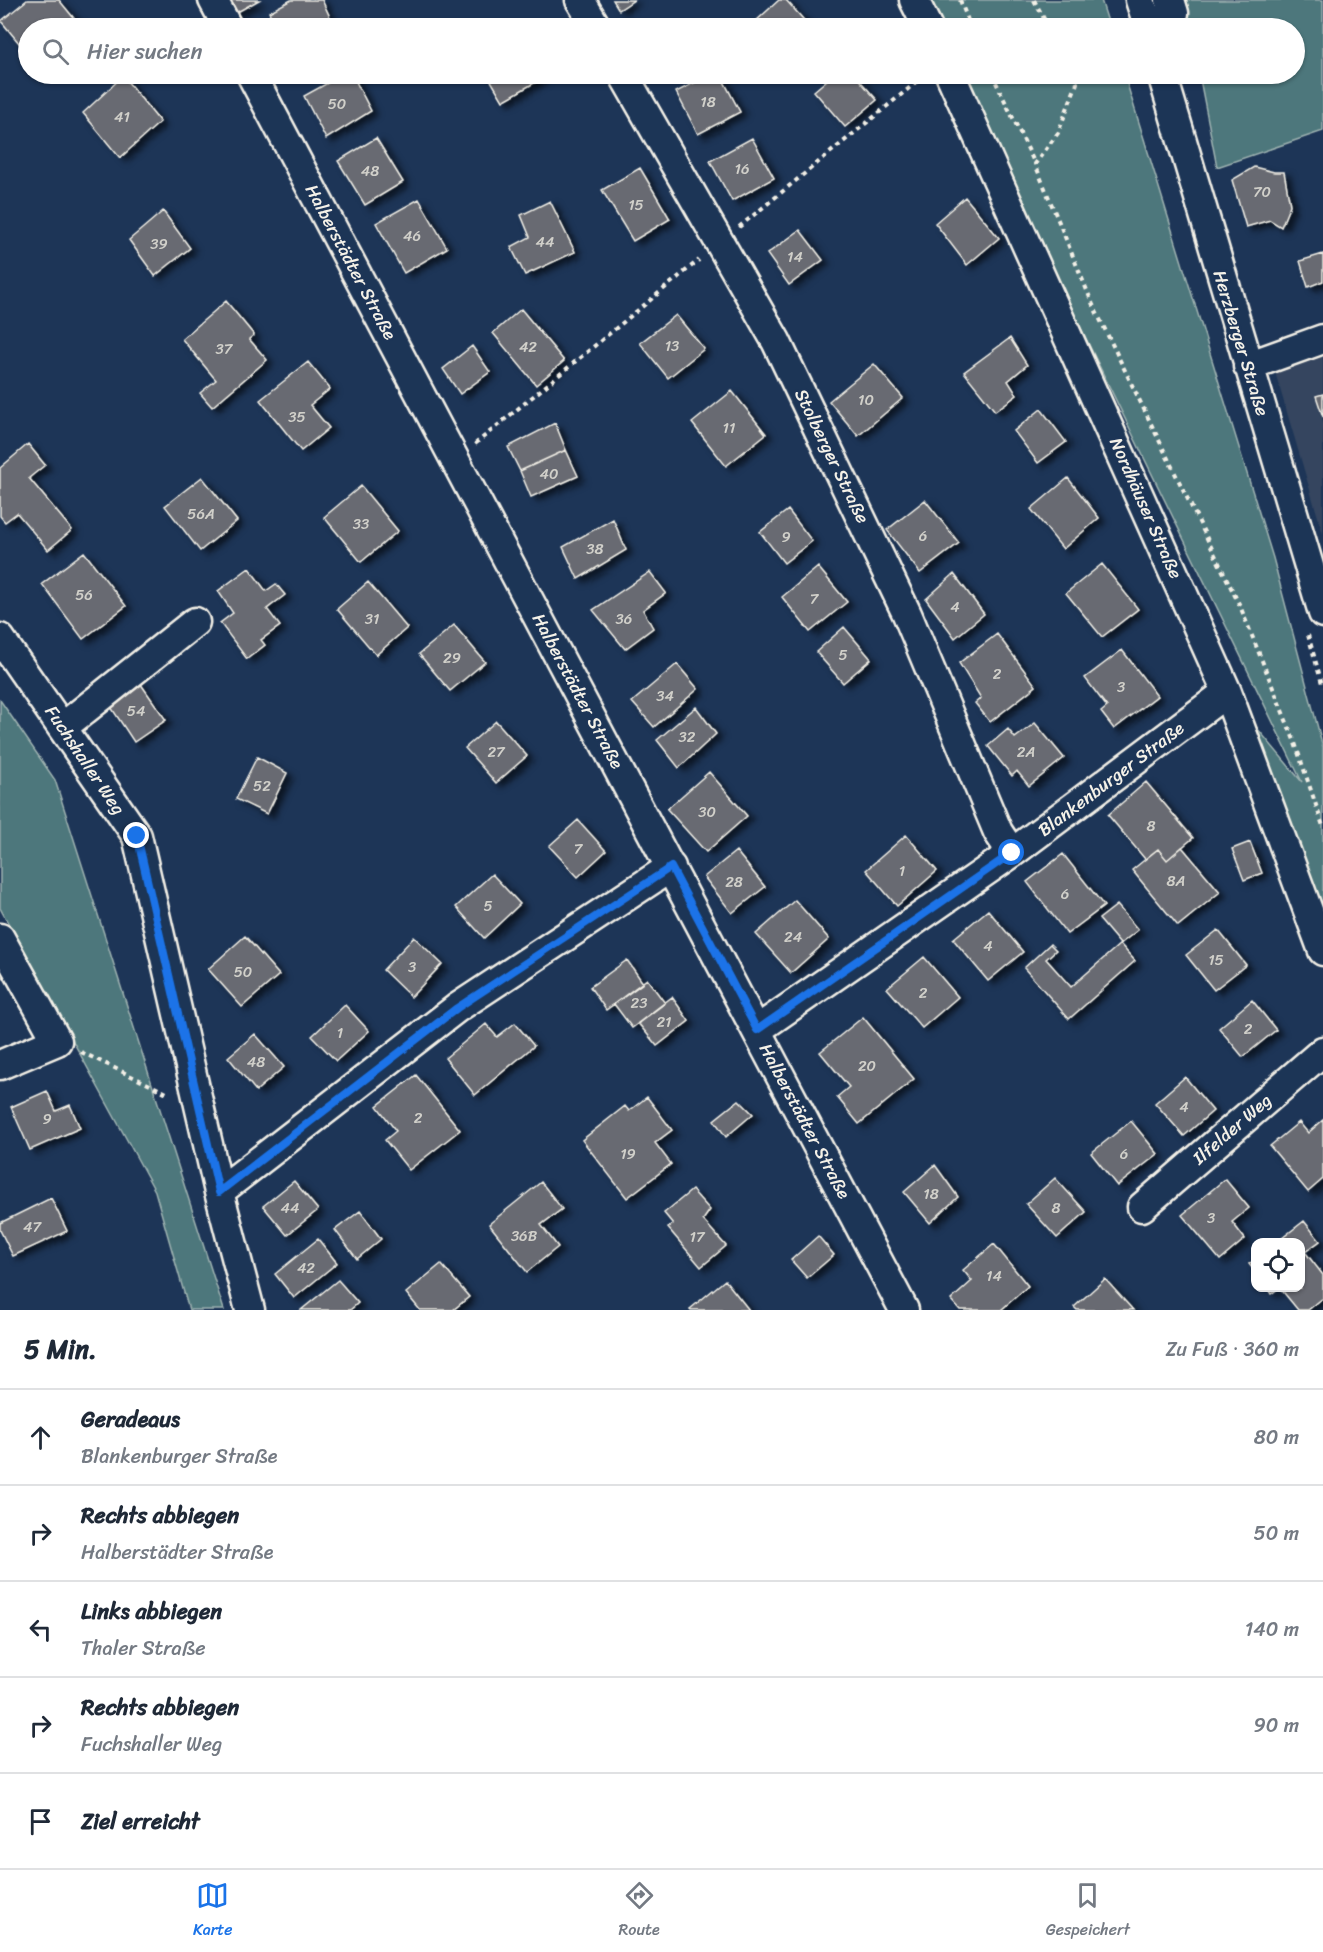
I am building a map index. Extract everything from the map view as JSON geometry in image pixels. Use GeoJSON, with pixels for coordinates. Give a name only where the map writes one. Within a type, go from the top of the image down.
{"type":"FeatureCollection","features":[{"type":"Feature","properties":{"kind":"street"},"geometry":{"type":"LineString","coordinates":[[213,0],[223,18]]}},
{"type":"Feature","properties":{"kind":"street"},"geometry":{"type":"LineString","coordinates":[[580,0],[591,18]]}},
{"type":"Feature","properties":{"kind":"street"},"geometry":{"type":"LineString","coordinates":[[914,0],[923,18]]}},
{"type":"Feature","properties":{"kind":"street"},"geometry":{"type":"LineString","coordinates":[[1145,18],[1174,13],[1170,0]]}},
{"type":"Feature","properties":{"kind":"street","name":"Halberstädter Straße"},"geometry":{"type":"LineString","coordinates":[[256,84],[903,1310]]}},
{"type":"Feature","properties":{"kind":"street","name":"Stolberger Straße"},"geometry":{"type":"LineString","coordinates":[[629,84],[776,341],[843,476],[907,614],[998,832],[1012,853]]}},
{"type":"Feature","properties":{"kind":"street","name":"Nordhäuser Straße"},"geometry":{"type":"LineString","coordinates":[[954,84],[1227,692],[1323,951]]}},
{"type":"Feature","properties":{"kind":"street","name":"Herzberger Straße"},"geometry":{"type":"LineString","coordinates":[[1165,84],[1323,613]]}},
{"type":"Feature","properties":{"kind":"street"},"geometry":{"type":"LineString","coordinates":[[1248,366],[1323,339]]}},
{"type":"Feature","properties":{"kind":"street"},"geometry":{"type":"LineString","coordinates":[[63,727],[195,621]]}},
{"type":"Feature","properties":{"kind":"street","name":"Fuchshaller Weg"},"geometry":{"type":"LineString","coordinates":[[0,638],[137,836],[219,1192],[250,1310]]}},
{"type":"Feature","properties":{"kind":"street","name":"Blankenburger Straße"},"geometry":{"type":"LineString","coordinates":[[757,1030],[1012,853],[1227,692]]}},
{"type":"Feature","properties":{"kind":"street"},"geometry":{"type":"LineString","coordinates":[[219,1192],[457,1008],[671,867]]}},
{"type":"Feature","properties":{"kind":"street"},"geometry":{"type":"LineString","coordinates":[[0,938],[57,1041],[0,1065]]}},
{"type":"Feature","properties":{"kind":"street","name":"Ilfelder Weg"},"geometry":{"type":"LineString","coordinates":[[1142,1207],[1323,1052]]}},
{"type":"Feature","properties":{"kind":"path"},"geometry":{"type":"LineString","coordinates":[[960,0],[967,18]]}},
{"type":"Feature","properties":{"kind":"path"},"geometry":{"type":"LineString","coordinates":[[1035,0],[1044,18]]}},
{"type":"Feature","properties":{"kind":"path"},"geometry":{"type":"LineString","coordinates":[[456,459],[915,84]]}},
{"type":"Feature","properties":{"kind":"path"},"geometry":{"type":"LineString","coordinates":[[997,84],[1035,164],[1093,305],[1240,606],[1294,740],[1323,826]]}},
{"type":"Feature","properties":{"kind":"path"},"geometry":{"type":"LineString","coordinates":[[1035,164],[1058,133],[1077,84]]}},
{"type":"Feature","properties":{"kind":"path"},"geometry":{"type":"LineString","coordinates":[[57,1041],[173,1096],[170,1084]]}},
{"type":"Feature","properties":{"kind":"shaded area"},"geometry":{"type":"Polygon","coordinates":[[[1323,356],[1323,534],[1275,372],[1323,356]]]}},
{"type":"Feature","properties":{"kind":"green space"},"geometry":{"type":"Polygon","coordinates":[[[922,0],[1101,0],[1107,18],[930,18],[922,0]]]}},
{"type":"Feature","properties":{"kind":"green space"},"geometry":{"type":"Polygon","coordinates":[[[1185,0],[1323,0],[1323,131],[1217,167],[1201,84],[1305,84],[1305,18],[1189,18],[1185,0]]]}},
{"type":"Feature","properties":{"kind":"green space"},"geometry":{"type":"Polygon","coordinates":[[[962,84],[1127,84],[1273,558],[1323,747],[1323,951],[1227,692],[1302,782],[962,84]]]}},
{"type":"Feature","properties":{"kind":"green space"},"geometry":{"type":"Polygon","coordinates":[[[0,700],[55,780],[224,1310],[189,1310],[155,1191],[0,908],[0,700]]]}},
{"type":"Feature","properties":{"kind":"building"},"geometry":{"type":"Polygon","coordinates":[[[27,0],[59,0],[74,18],[18,18],[18,42],[1,21],[27,0]]]}},
{"type":"Feature","properties":{"kind":"building"},"geometry":{"type":"Polygon","coordinates":[[[223,0],[259,0],[232,15],[223,0]]]}},
{"type":"Feature","properties":{"kind":"building"},"geometry":{"type":"Polygon","coordinates":[[[291,0],[322,0],[330,18],[272,18],[269,12],[291,0]]]}},
{"type":"Feature","properties":{"kind":"building"},"geometry":{"type":"Polygon","coordinates":[[[613,0],[634,0],[619,10],[613,0]]]}},
{"type":"Feature","properties":{"kind":"building"},"geometry":{"type":"Polygon","coordinates":[[[779,0],[786,0],[802,18],[759,18],[779,0]]]}},
{"type":"Feature","properties":{"kind":"building"},"geometry":{"type":"Polygon","coordinates":[[[114,84],[129,84],[160,122],[120,158],[83,113],[114,84]]]}},
{"type":"Feature","properties":{"kind":"building"},"geometry":{"type":"Polygon","coordinates":[[[326,84],[357,84],[371,111],[326,139],[304,96],[326,84]]]}},
{"type":"Feature","properties":{"kind":"building"},"geometry":{"type":"Polygon","coordinates":[[[493,84],[532,84],[503,101],[493,84]]]}},
{"type":"Feature","properties":{"kind":"building"},"geometry":{"type":"Polygon","coordinates":[[[692,84],[725,84],[740,112],[698,134],[676,92],[692,84]]]}},
{"type":"Feature","properties":{"kind":"building"},"geometry":{"type":"Polygon","coordinates":[[[822,84],[863,84],[877,100],[845,127],[814,91],[822,84]]]}},
{"type":"Feature","properties":{"kind":"building"},"geometry":{"type":"Polygon","coordinates":[[[376,138],[403,182],[365,205],[338,161],[376,138]]]}},
{"type":"Feature","properties":{"kind":"building"},"geometry":{"type":"Polygon","coordinates":[[[752,138],[774,178],[732,201],[710,161],[752,138]]]}},
{"type":"Feature","properties":{"kind":"building"},"geometry":{"type":"Polygon","coordinates":[[[1254,167],[1284,172],[1290,205],[1281,227],[1270,220],[1246,227],[1232,180],[1254,167]]]}},
{"type":"Feature","properties":{"kind":"building"},"geometry":{"type":"Polygon","coordinates":[[[640,168],[670,219],[633,241],[602,190],[640,168]]]}},
{"type":"Feature","properties":{"kind":"building"},"geometry":{"type":"Polygon","coordinates":[[[965,197],[999,238],[967,265],[935,223],[965,197]]]}},
{"type":"Feature","properties":{"kind":"building"},"geometry":{"type":"Polygon","coordinates":[[[419,199],[447,248],[404,273],[376,223],[419,199]]]}},
{"type":"Feature","properties":{"kind":"building"},"geometry":{"type":"Polygon","coordinates":[[[550,201],[575,252],[525,275],[511,247],[530,237],[521,215],[550,201]]]}},
{"type":"Feature","properties":{"kind":"building"},"geometry":{"type":"Polygon","coordinates":[[[163,211],[190,248],[155,276],[129,240],[163,211]]]}},
{"type":"Feature","properties":{"kind":"building"},"geometry":{"type":"Polygon","coordinates":[[[800,230],[823,260],[789,285],[767,254],[800,230]]]}},
{"type":"Feature","properties":{"kind":"building"},"geometry":{"type":"Polygon","coordinates":[[[1323,254],[1323,281],[1308,287],[1300,261],[1323,254]]]}},
{"type":"Feature","properties":{"kind":"building"},"geometry":{"type":"Polygon","coordinates":[[[226,301],[254,335],[249,339],[267,360],[212,407],[200,393],[216,380],[182,339],[226,301]]]}},
{"type":"Feature","properties":{"kind":"building"},"geometry":{"type":"Polygon","coordinates":[[[521,309],[564,361],[536,385],[493,333],[521,309]]]}},
{"type":"Feature","properties":{"kind":"building"},"geometry":{"type":"Polygon","coordinates":[[[676,315],[704,349],[668,378],[640,343],[676,315]]]}},
{"type":"Feature","properties":{"kind":"building"},"geometry":{"type":"Polygon","coordinates":[[[1010,338],[1027,365],[1008,381],[1017,395],[995,411],[964,372],[1010,338]]]}},
{"type":"Feature","properties":{"kind":"building"},"geometry":{"type":"Polygon","coordinates":[[[472,346],[490,372],[460,394],[443,369],[472,346]]]}},
{"type":"Feature","properties":{"kind":"building"},"geometry":{"type":"Polygon","coordinates":[[[308,362],[330,389],[310,405],[329,428],[301,451],[260,400],[308,362]]]}},
{"type":"Feature","properties":{"kind":"building"},"geometry":{"type":"Polygon","coordinates":[[[874,364],[903,398],[858,436],[829,401],[874,364]]]}},
{"type":"Feature","properties":{"kind":"building"},"geometry":{"type":"Polygon","coordinates":[[[732,391],[766,434],[726,466],[692,423],[732,391]]]}},
{"type":"Feature","properties":{"kind":"building"},"geometry":{"type":"Polygon","coordinates":[[[1323,394],[1323,417],[1316,396],[1323,394]]]}},
{"type":"Feature","properties":{"kind":"building"},"geometry":{"type":"Polygon","coordinates":[[[1041,409],[1066,442],[1038,463],[1014,431],[1041,409]]]}},
{"type":"Feature","properties":{"kind":"building"},"geometry":{"type":"Polygon","coordinates":[[[555,423],[566,450],[520,471],[508,447],[555,423]]]}},
{"type":"Feature","properties":{"kind":"building"},"geometry":{"type":"Polygon","coordinates":[[[28,444],[45,465],[29,478],[72,530],[48,550],[17,513],[5,522],[0,516],[0,468],[28,444]]]}},
{"type":"Feature","properties":{"kind":"building"},"geometry":{"type":"Polygon","coordinates":[[[566,450],[578,476],[531,497],[520,471],[566,450]]]}},
{"type":"Feature","properties":{"kind":"building"},"geometry":{"type":"Polygon","coordinates":[[[202,477],[237,521],[200,551],[165,506],[202,477]]]}},
{"type":"Feature","properties":{"kind":"building"},"geometry":{"type":"Polygon","coordinates":[[[1068,478],[1099,518],[1063,549],[1031,509],[1068,478]]]}},
{"type":"Feature","properties":{"kind":"building"},"geometry":{"type":"Polygon","coordinates":[[[361,486],[398,531],[361,562],[324,517],[361,486]]]}},
{"type":"Feature","properties":{"kind":"building"},"geometry":{"type":"Polygon","coordinates":[[[925,500],[959,543],[920,573],[887,530],[925,500]]]}},
{"type":"Feature","properties":{"kind":"building"},"geometry":{"type":"Polygon","coordinates":[[[788,510],[812,541],[784,563],[760,532],[788,510]]]}},
{"type":"Feature","properties":{"kind":"building"},"geometry":{"type":"Polygon","coordinates":[[[613,519],[626,550],[578,579],[563,547],[613,519]]]}},
{"type":"Feature","properties":{"kind":"building"},"geometry":{"type":"Polygon","coordinates":[[[84,552],[126,606],[83,639],[42,584],[84,552]]]}},
{"type":"Feature","properties":{"kind":"building"},"geometry":{"type":"Polygon","coordinates":[[[1102,564],[1138,609],[1102,637],[1066,593],[1102,564]]]}},
{"type":"Feature","properties":{"kind":"building"},"geometry":{"type":"Polygon","coordinates":[[[818,567],[847,602],[810,632],[782,597],[818,567]]]}},
{"type":"Feature","properties":{"kind":"building"},"geometry":{"type":"Polygon","coordinates":[[[249,568],[266,591],[276,584],[285,595],[267,609],[280,626],[261,640],[265,645],[247,659],[220,623],[233,613],[218,591],[249,568]]]}},
{"type":"Feature","properties":{"kind":"building"},"geometry":{"type":"Polygon","coordinates":[[[650,572],[666,593],[643,610],[653,628],[625,649],[593,610],[650,572]]]}},
{"type":"Feature","properties":{"kind":"building"},"geometry":{"type":"Polygon","coordinates":[[[954,574],[984,614],[955,638],[926,599],[954,574]]]}},
{"type":"Feature","properties":{"kind":"building"},"geometry":{"type":"Polygon","coordinates":[[[368,582],[407,628],[376,655],[337,609],[368,582]]]}},
{"type":"Feature","properties":{"kind":"building"},"geometry":{"type":"Polygon","coordinates":[[[454,625],[485,662],[450,691],[419,654],[454,625]]]}},
{"type":"Feature","properties":{"kind":"building"},"geometry":{"type":"Polygon","coordinates":[[[844,627],[871,659],[843,683],[816,652],[844,627]]]}},
{"type":"Feature","properties":{"kind":"building"},"geometry":{"type":"Polygon","coordinates":[[[997,634],[1036,686],[990,722],[975,703],[981,698],[959,663],[997,634]]]}},
{"type":"Feature","properties":{"kind":"building"},"geometry":{"type":"Polygon","coordinates":[[[1122,650],[1157,696],[1114,729],[1101,712],[1107,707],[1085,678],[1122,650]]]}},
{"type":"Feature","properties":{"kind":"building"},"geometry":{"type":"Polygon","coordinates":[[[677,664],[698,689],[654,727],[632,702],[677,664]]]}},
{"type":"Feature","properties":{"kind":"building"},"geometry":{"type":"Polygon","coordinates":[[[138,680],[166,720],[134,742],[107,701],[138,680]]]}},
{"type":"Feature","properties":{"kind":"building"},"geometry":{"type":"Polygon","coordinates":[[[696,707],[716,734],[679,768],[657,740],[696,707]]]}},
{"type":"Feature","properties":{"kind":"building"},"geometry":{"type":"Polygon","coordinates":[[[496,721],[527,756],[496,783],[465,748],[496,721]]]}},
{"type":"Feature","properties":{"kind":"building"},"geometry":{"type":"Polygon","coordinates":[[[1035,723],[1064,758],[1029,786],[1017,771],[1012,776],[988,746],[1008,729],[1015,738],[1035,723]]]}},
{"type":"Feature","properties":{"kind":"building"},"geometry":{"type":"Polygon","coordinates":[[[257,757],[287,773],[267,814],[236,799],[257,757]]]}},
{"type":"Feature","properties":{"kind":"building"},"geometry":{"type":"Polygon","coordinates":[[[709,772],[747,816],[706,852],[667,809],[709,772]]]}},
{"type":"Feature","properties":{"kind":"building"},"geometry":{"type":"Polygon","coordinates":[[[1146,782],[1193,838],[1167,860],[1158,849],[1145,859],[1108,815],[1146,782]]]}},
{"type":"Feature","properties":{"kind":"building"},"geometry":{"type":"Polygon","coordinates":[[[578,820],[606,851],[578,877],[549,846],[578,820]]]}},
{"type":"Feature","properties":{"kind":"building"},"geometry":{"type":"Polygon","coordinates":[[[906,835],[937,871],[897,906],[866,870],[906,835]]]}},
{"type":"Feature","properties":{"kind":"building"},"geometry":{"type":"Polygon","coordinates":[[[1250,842],[1262,873],[1244,880],[1232,849],[1250,842]]]}},
{"type":"Feature","properties":{"kind":"building"},"geometry":{"type":"Polygon","coordinates":[[[1182,847],[1220,892],[1178,926],[1132,870],[1158,849],[1167,860],[1182,847]]]}},
{"type":"Feature","properties":{"kind":"building"},"geometry":{"type":"Polygon","coordinates":[[[736,851],[765,887],[732,913],[704,877],[736,851]]]}},
{"type":"Feature","properties":{"kind":"building"},"geometry":{"type":"Polygon","coordinates":[[[1063,854],[1104,906],[1067,934],[1027,882],[1063,854]]]}},
{"type":"Feature","properties":{"kind":"building"},"geometry":{"type":"Polygon","coordinates":[[[492,874],[520,904],[484,938],[456,907],[492,874]]]}},
{"type":"Feature","properties":{"kind":"building"},"geometry":{"type":"Polygon","coordinates":[[[795,900],[829,939],[791,973],[756,934],[795,900]]]}},
{"type":"Feature","properties":{"kind":"building"},"geometry":{"type":"Polygon","coordinates":[[[1117,905],[1138,930],[1120,944],[1099,919],[1117,905]]]}},
{"type":"Feature","properties":{"kind":"building"},"geometry":{"type":"Polygon","coordinates":[[[988,910],[1023,952],[988,981],[953,939],[988,910]]]}},
{"type":"Feature","properties":{"kind":"building"},"geometry":{"type":"Polygon","coordinates":[[[1218,930],[1246,965],[1214,990],[1186,955],[1218,930]]]}},
{"type":"Feature","properties":{"kind":"building"},"geometry":{"type":"Polygon","coordinates":[[[245,936],[279,975],[242,1007],[208,969],[245,936]]]}},
{"type":"Feature","properties":{"kind":"building"},"geometry":{"type":"Polygon","coordinates":[[[414,937],[442,964],[411,997],[383,970],[414,937]]]}},
{"type":"Feature","properties":{"kind":"building"},"geometry":{"type":"Polygon","coordinates":[[[1050,944],[1056,950],[1046,959],[1071,987],[1120,944],[1135,961],[1069,1019],[1024,968],[1050,944]]]}},
{"type":"Feature","properties":{"kind":"building"},"geometry":{"type":"Polygon","coordinates":[[[924,957],[958,997],[922,1028],[887,988],[924,957]]]}},
{"type":"Feature","properties":{"kind":"building"},"geometry":{"type":"Polygon","coordinates":[[[627,960],[643,983],[606,1010],[590,987],[627,960]]]}},
{"type":"Feature","properties":{"kind":"building"},"geometry":{"type":"Polygon","coordinates":[[[647,979],[665,1003],[632,1028],[614,1004],[647,979]]]}},
{"type":"Feature","properties":{"kind":"building"},"geometry":{"type":"Polygon","coordinates":[[[672,997],[689,1021],[657,1046],[638,1023],[672,997]]]}},
{"type":"Feature","properties":{"kind":"building"},"geometry":{"type":"Polygon","coordinates":[[[1252,1000],[1276,1030],[1243,1057],[1219,1028],[1252,1000]]]}},
{"type":"Feature","properties":{"kind":"building"},"geometry":{"type":"Polygon","coordinates":[[[345,1005],[369,1031],[336,1061],[312,1036],[345,1005]]]}},
{"type":"Feature","properties":{"kind":"building"},"geometry":{"type":"Polygon","coordinates":[[[863,1017],[914,1079],[859,1124],[837,1097],[849,1087],[820,1052],[863,1017]]]}},
{"type":"Feature","properties":{"kind":"building"},"geometry":{"type":"Polygon","coordinates":[[[515,1023],[534,1046],[475,1095],[445,1058],[486,1024],[497,1037],[515,1023]]]}},
{"type":"Feature","properties":{"kind":"building"},"geometry":{"type":"Polygon","coordinates":[[[255,1034],[284,1067],[256,1091],[228,1057],[255,1034]]]}},
{"type":"Feature","properties":{"kind":"building"},"geometry":{"type":"Polygon","coordinates":[[[416,1075],[460,1130],[409,1170],[385,1140],[396,1131],[377,1106],[416,1075]]]}},
{"type":"Feature","properties":{"kind":"building"},"geometry":{"type":"Polygon","coordinates":[[[1185,1077],[1213,1111],[1184,1136],[1155,1103],[1185,1077]]]}},
{"type":"Feature","properties":{"kind":"building"},"geometry":{"type":"Polygon","coordinates":[[[47,1091],[56,1111],[70,1105],[80,1128],[30,1150],[11,1107],[47,1091]]]}},
{"type":"Feature","properties":{"kind":"building"},"geometry":{"type":"Polygon","coordinates":[[[647,1097],[672,1130],[655,1143],[671,1164],[627,1198],[582,1140],[625,1106],[629,1111],[647,1097]]]}},
{"type":"Feature","properties":{"kind":"building"},"geometry":{"type":"Polygon","coordinates":[[[739,1100],[753,1114],[726,1137],[714,1120],[739,1100]]]}},
{"type":"Feature","properties":{"kind":"building"},"geometry":{"type":"Polygon","coordinates":[[[1323,1120],[1323,1179],[1308,1192],[1270,1146],[1299,1122],[1308,1133],[1323,1120]]]}},
{"type":"Feature","properties":{"kind":"building"},"geometry":{"type":"Polygon","coordinates":[[[1131,1121],[1158,1154],[1117,1186],[1091,1153],[1131,1121]]]}},
{"type":"Feature","properties":{"kind":"building"},"geometry":{"type":"Polygon","coordinates":[[[935,1165],[958,1197],[930,1223],[904,1192],[935,1165]]]}},
{"type":"Feature","properties":{"kind":"building"},"geometry":{"type":"Polygon","coordinates":[[[1055,1178],[1086,1212],[1057,1238],[1026,1204],[1055,1178]]]}},
{"type":"Feature","properties":{"kind":"building"},"geometry":{"type":"Polygon","coordinates":[[[1225,1179],[1249,1208],[1232,1222],[1245,1239],[1220,1260],[1182,1215],[1225,1179]]]}},
{"type":"Feature","properties":{"kind":"building"},"geometry":{"type":"Polygon","coordinates":[[[294,1181],[318,1210],[287,1235],[263,1206],[294,1181]]]}},
{"type":"Feature","properties":{"kind":"building"},"geometry":{"type":"Polygon","coordinates":[[[541,1182],[562,1209],[541,1225],[558,1247],[527,1272],[489,1224],[541,1182]]]}},
{"type":"Feature","properties":{"kind":"building"},"geometry":{"type":"Polygon","coordinates":[[[692,1190],[710,1210],[703,1220],[726,1246],[701,1267],[668,1228],[673,1224],[664,1213],[692,1190]]]}},
{"type":"Feature","properties":{"kind":"building"},"geometry":{"type":"Polygon","coordinates":[[[51,1198],[67,1231],[13,1256],[0,1230],[0,1223],[51,1198]]]}},
{"type":"Feature","properties":{"kind":"building"},"geometry":{"type":"Polygon","coordinates":[[[360,1211],[381,1239],[357,1259],[335,1230],[360,1211]]]}},
{"type":"Feature","properties":{"kind":"building"},"geometry":{"type":"Polygon","coordinates":[[[1304,1221],[1320,1241],[1305,1252],[1305,1238],[1282,1238],[1304,1221]]]}},
{"type":"Feature","properties":{"kind":"building"},"geometry":{"type":"Polygon","coordinates":[[[818,1236],[834,1255],[807,1278],[791,1260],[818,1236]]]}},
{"type":"Feature","properties":{"kind":"building"},"geometry":{"type":"Polygon","coordinates":[[[318,1239],[337,1263],[294,1298],[275,1274],[318,1239]]]}},
{"type":"Feature","properties":{"kind":"building"},"geometry":{"type":"Polygon","coordinates":[[[994,1244],[1028,1286],[1001,1310],[960,1310],[951,1300],[972,1281],[963,1270],[994,1244]]]}},
{"type":"Feature","properties":{"kind":"building"},"geometry":{"type":"Polygon","coordinates":[[[1305,1252],[1323,1275],[1323,1298],[1308,1310],[1298,1310],[1283,1292],[1305,1292],[1305,1252]]]}},
{"type":"Feature","properties":{"kind":"building"},"geometry":{"type":"Polygon","coordinates":[[[441,1264],[469,1297],[453,1310],[420,1310],[406,1293],[441,1264]]]}},
{"type":"Feature","properties":{"kind":"building"},"geometry":{"type":"Polygon","coordinates":[[[1105,1279],[1133,1310],[1077,1310],[1074,1307],[1105,1279]]]}},
{"type":"Feature","properties":{"kind":"building"},"geometry":{"type":"Polygon","coordinates":[[[338,1280],[358,1303],[350,1310],[301,1310],[338,1280]]]}},
{"type":"Feature","properties":{"kind":"building"},"geometry":{"type":"Polygon","coordinates":[[[725,1280],[749,1310],[690,1309],[725,1280]]]}},
{"type":"Feature","properties":{"kind":"route"},"geometry":{"type":"LineString","coordinates":[[137,836],[219,1192],[457,1008],[671,867],[757,1030],[1012,853]]}}]}
